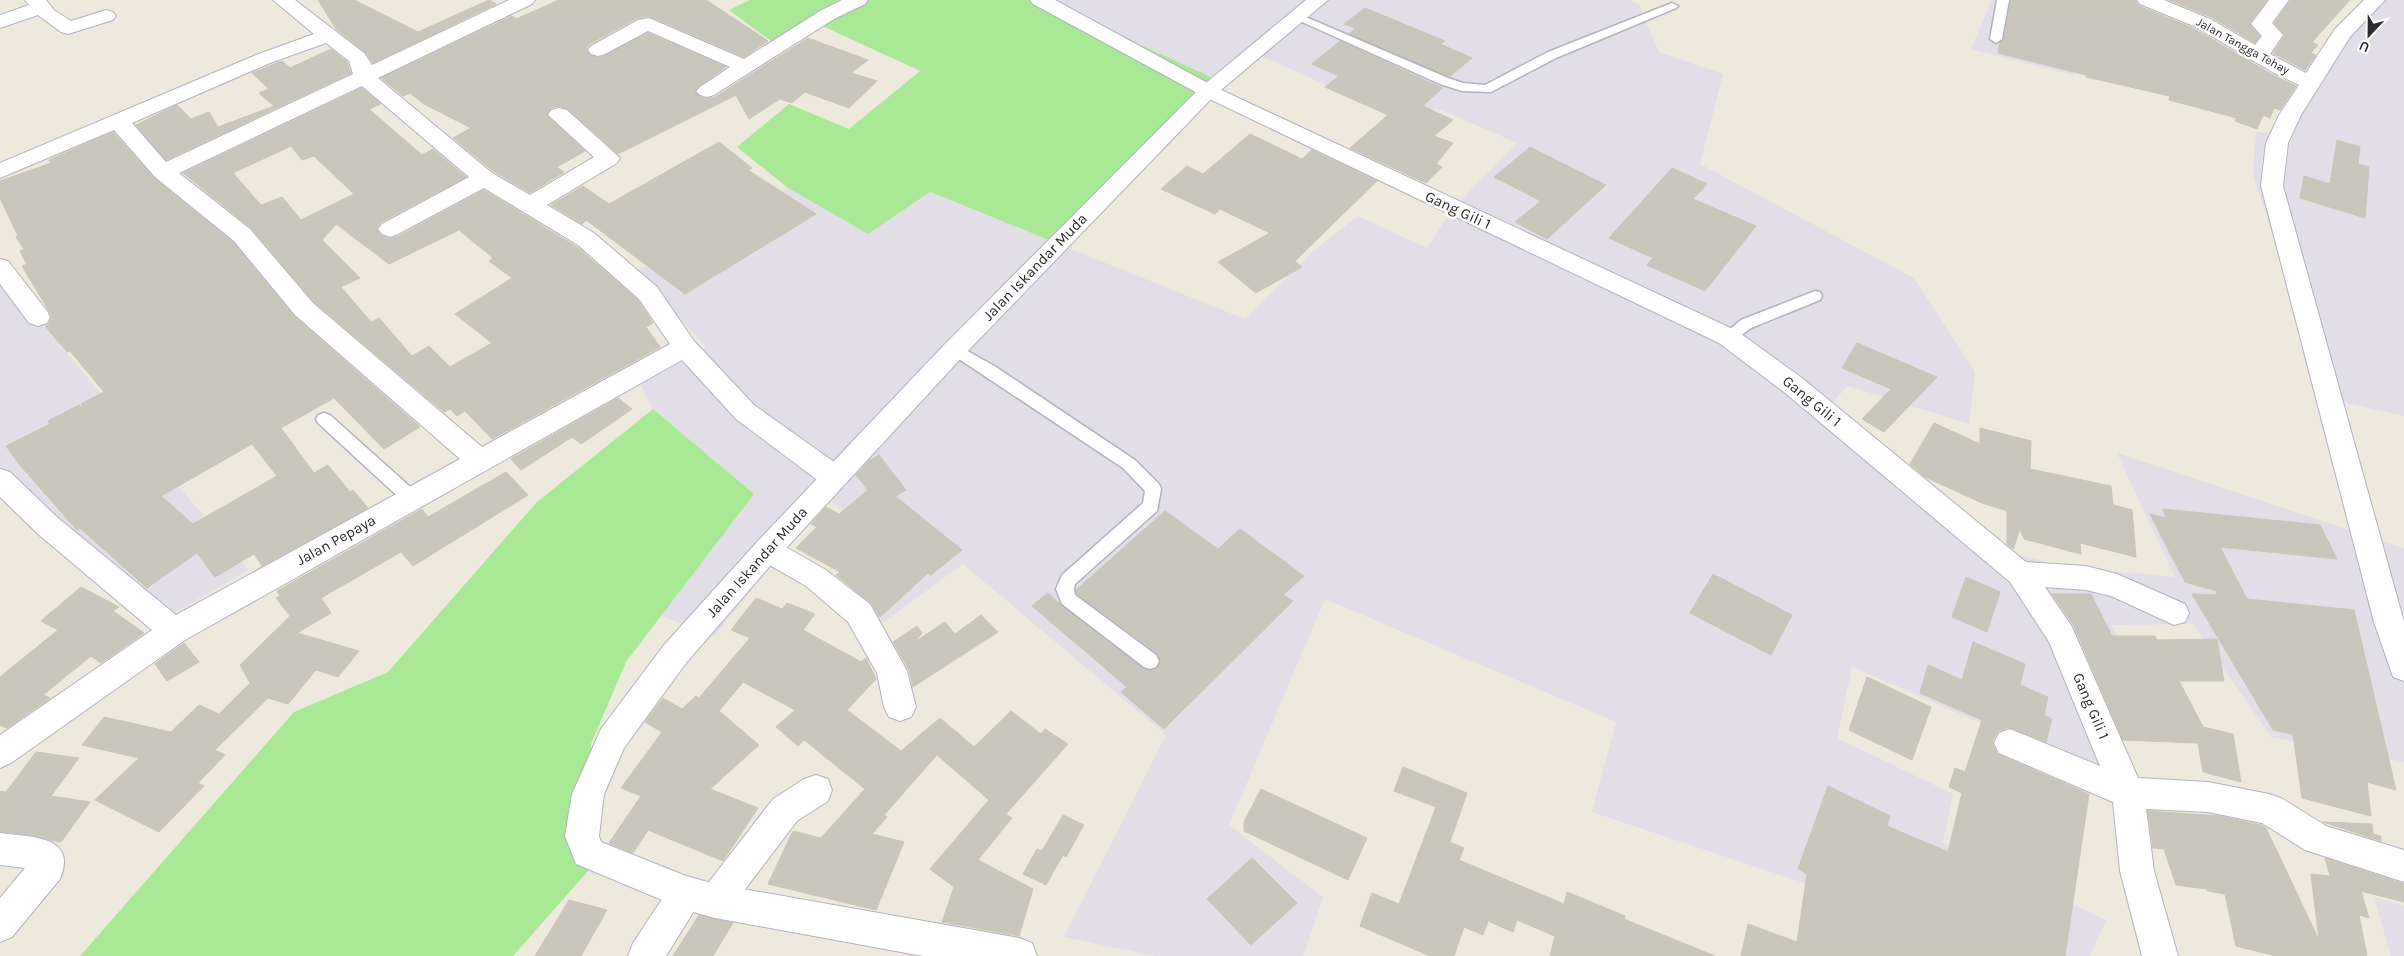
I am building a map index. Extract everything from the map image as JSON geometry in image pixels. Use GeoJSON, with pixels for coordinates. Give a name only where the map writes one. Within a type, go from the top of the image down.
{"type":"FeatureCollection","features":[{"type":"Feature","properties":{"kind":"street"},"geometry":{"type":"LineString","coordinates":[[283,0],[357,57],[363,67],[364,77],[484,178],[586,239],[648,293],[685,347],[745,412],[834,477]]}},
{"type":"Feature","properties":{"kind":"street"},"geometry":{"type":"LineString","coordinates":[[163,172],[525,0]]}},
{"type":"Feature","properties":{"kind":"street"},"geometry":{"type":"LineString","coordinates":[[707,92],[827,15],[858,0]]}},
{"type":"Feature","properties":{"kind":"street","name":"Gang Gili 1"},"geometry":{"type":"LineString","coordinates":[[1040,0],[1208,91],[1728,337],[1793,385],[2020,574],[2061,636],[2128,793],[2137,871],[2160,956]]}},
{"type":"Feature","properties":{"kind":"street","name":"Jalan Iskandar Muda"},"geometry":{"type":"LineString","coordinates":[[1019,956],[700,897],[588,853],[582,836],[588,794],[612,739],[675,654],[834,477],[955,349],[1208,91],[1318,0]]}},
{"type":"Feature","properties":{"kind":"street","name":"Jalan Tangga Tehay"},"geometry":{"type":"LineString","coordinates":[[2147,0],[2203,22],[2258,55],[2310,82]]}},
{"type":"Feature","properties":{"kind":"street"},"geometry":{"type":"LineString","coordinates":[[2258,55],[2273,35],[2260,24],[2279,0]]}},
{"type":"Feature","properties":{"kind":"street"},"geometry":{"type":"LineString","coordinates":[[2375,0],[2342,33],[2290,115],[2277,142],[2272,186],[2389,622],[2404,668]]}},
{"type":"Feature","properties":{"kind":"street"},"geometry":{"type":"LineString","coordinates":[[0,22],[38,4],[47,14],[68,28],[106,16]]}},
{"type":"Feature","properties":{"kind":"street"},"geometry":{"type":"LineString","coordinates":[[598,50],[645,24],[649,24],[746,67]]}},
{"type":"Feature","properties":{"kind":"street"},"geometry":{"type":"LineString","coordinates":[[0,171],[263,59],[329,35]]}},
{"type":"Feature","properties":{"kind":"street"},"geometry":{"type":"LineString","coordinates":[[529,206],[609,158],[559,115]]}},
{"type":"Feature","properties":{"kind":"street"},"geometry":{"type":"LineString","coordinates":[[118,121],[163,172],[242,235],[304,308],[479,460]]}},
{"type":"Feature","properties":{"kind":"street"},"geometry":{"type":"LineString","coordinates":[[390,229],[484,178]]}},
{"type":"Feature","properties":{"kind":"street"},"geometry":{"type":"LineString","coordinates":[[4,280],[38,317]]}},
{"type":"Feature","properties":{"kind":"street","name":"Jalan Pepaya"},"geometry":{"type":"LineString","coordinates":[[0,753],[174,631],[685,347]]}},
{"type":"Feature","properties":{"kind":"street"},"geometry":{"type":"LineString","coordinates":[[0,480],[48,526],[174,631]]}},
{"type":"Feature","properties":{"kind":"street"},"geometry":{"type":"LineString","coordinates":[[767,550],[816,578],[859,613],[892,670],[900,707]]}},
{"type":"Feature","properties":{"kind":"street"},"geometry":{"type":"LineString","coordinates":[[2020,574],[2086,578],[2117,586],[2174,613]]}},
{"type":"Feature","properties":{"kind":"street"},"geometry":{"type":"LineString","coordinates":[[2010,743],[2128,793],[2208,797],[2269,809],[2317,839],[2404,866]]}},
{"type":"Feature","properties":{"kind":"street"},"geometry":{"type":"LineString","coordinates":[[646,956],[700,897],[745,864],[785,810],[816,790]]}},
{"type":"Feature","properties":{"kind":"street"},"geometry":{"type":"LineString","coordinates":[[0,849],[41,854],[48,858],[48,867],[0,926]]}},
{"type":"Feature","properties":{"kind":"lane"},"geometry":{"type":"LineString","coordinates":[[1996,39],[2003,0]]}},
{"type":"Feature","properties":{"kind":"lane"},"geometry":{"type":"LineString","coordinates":[[1297,17],[1444,82],[1462,87],[1487,89],[1552,55],[1672,6]]}},
{"type":"Feature","properties":{"kind":"lane"},"geometry":{"type":"LineString","coordinates":[[1728,337],[1746,324],[1815,296]]}},
{"type":"Feature","properties":{"kind":"lane"},"geometry":{"type":"LineString","coordinates":[[955,349],[991,371],[1128,464],[1153,489],[1151,506],[1068,580],[1065,589],[1068,599],[1150,661]]}},
{"type":"Feature","properties":{"kind":"lane"},"geometry":{"type":"LineString","coordinates":[[324,419],[412,498]]}},
{"type":"Feature","properties":{"kind":"shaded area"},"geometry":{"type":"Polygon","coordinates":[[[1042,0],[1630,0],[1639,4],[1659,52],[1723,74],[1700,164],[1914,278],[1975,372],[1969,424],[1848,386],[1830,405],[2005,551],[2060,566],[2175,577],[2117,453],[2404,548],[2404,762],[2271,737],[2193,624],[2111,625],[2139,678],[2088,680],[2117,782],[1852,667],[1837,738],[1953,794],[1943,842],[2106,920],[2090,956],[1851,956],[1855,900],[1592,812],[1616,722],[1325,599],[1229,825],[1323,897],[1303,956],[1156,956],[1064,937],[1166,735],[963,564],[877,627],[838,603],[895,549],[825,497],[715,636],[661,616],[754,494],[653,409],[639,382],[706,347],[637,271],[788,188],[868,234],[929,192],[1245,319],[1313,251],[1358,216],[1427,248],[1452,209],[1517,143],[1436,108],[1413,123],[1245,49],[1211,77],[1042,0]]]}},
{"type":"Feature","properties":{"kind":"shaded area"},"geometry":{"type":"Polygon","coordinates":[[[1992,0],[2085,0],[2074,75],[1971,49],[1992,0]]]}},
{"type":"Feature","properties":{"kind":"shaded area"},"geometry":{"type":"Polygon","coordinates":[[[2382,0],[2404,0],[2404,416],[2328,399],[2253,175],[2256,132],[2278,133],[2338,31],[2382,0]]]}},
{"type":"Feature","properties":{"kind":"shaded area"},"geometry":{"type":"Polygon","coordinates":[[[0,267],[44,326],[249,570],[170,615],[0,476],[0,267]]]}},
{"type":"Feature","properties":{"kind":"shaded area"},"geometry":{"type":"Polygon","coordinates":[[[2374,897],[2404,905],[2404,956],[2391,956],[2374,897]]]}},
{"type":"Feature","properties":{"kind":"green space"},"geometry":{"type":"Polygon","coordinates":[[[750,0],[1042,0],[1211,77],[1061,245],[930,192],[868,234],[788,188],[737,147],[789,104],[849,129],[920,71],[814,22],[774,43],[729,10],[750,0]]]}},
{"type":"Feature","properties":{"kind":"green space"},"geometry":{"type":"Polygon","coordinates":[[[653,409],[754,494],[626,662],[591,744],[596,862],[513,956],[80,956],[294,712],[388,672],[537,502],[653,409]]]}},
{"type":"Feature","properties":{"kind":"building"},"geometry":{"type":"Polygon","coordinates":[[[318,0],[354,0],[418,32],[489,0],[496,4],[373,63],[365,52],[336,29],[318,0]]]}},
{"type":"Feature","properties":{"kind":"building"},"geometry":{"type":"Polygon","coordinates":[[[559,0],[706,0],[768,41],[744,57],[649,16],[637,18],[590,44],[586,49],[590,55],[599,58],[648,33],[726,67],[695,90],[699,96],[706,99],[715,97],[808,38],[868,60],[851,73],[877,81],[849,108],[805,92],[792,103],[780,99],[749,119],[736,95],[618,154],[568,109],[559,106],[551,108],[547,116],[585,151],[557,167],[564,172],[530,193],[493,171],[453,138],[471,128],[424,104],[410,93],[403,96],[381,78],[512,16],[516,19],[559,0]]]}},
{"type":"Feature","properties":{"kind":"building"},"geometry":{"type":"Polygon","coordinates":[[[2011,0],[2135,0],[2139,6],[2195,29],[2273,75],[2296,86],[2280,110],[2274,108],[2270,118],[2263,115],[2257,129],[2235,121],[2237,118],[2169,100],[2170,96],[2086,77],[2086,75],[1998,53],[2000,42],[2004,39],[2011,0]]]}},
{"type":"Feature","properties":{"kind":"building"},"geometry":{"type":"Polygon","coordinates":[[[2169,0],[2267,0],[2249,24],[2260,36],[2255,43],[2211,17],[2169,0]]]}},
{"type":"Feature","properties":{"kind":"building"},"geometry":{"type":"Polygon","coordinates":[[[2291,0],[2350,0],[2312,42],[2318,45],[2311,53],[2316,55],[2305,70],[2273,53],[2285,35],[2274,23],[2291,0]]]}},
{"type":"Feature","properties":{"kind":"building"},"geometry":{"type":"Polygon","coordinates":[[[1365,8],[1445,41],[1440,44],[1472,58],[1449,77],[1349,34],[1355,28],[1344,24],[1365,8]]]}},
{"type":"Feature","properties":{"kind":"building"},"geometry":{"type":"Polygon","coordinates":[[[1340,41],[1442,88],[1423,106],[1453,120],[1434,136],[1453,143],[1436,164],[1442,167],[1426,183],[1350,148],[1388,115],[1325,87],[1339,76],[1312,64],[1340,41]]]}},
{"type":"Feature","properties":{"kind":"building"},"geometry":{"type":"Polygon","coordinates":[[[331,49],[347,62],[351,73],[166,160],[136,125],[177,105],[191,119],[209,112],[218,127],[274,106],[259,93],[269,89],[252,73],[282,61],[290,68],[331,49]]]}},
{"type":"Feature","properties":{"kind":"building"},"geometry":{"type":"Polygon","coordinates":[[[362,88],[381,104],[369,109],[422,155],[433,149],[466,177],[381,222],[376,229],[381,235],[389,239],[399,236],[484,190],[577,247],[638,300],[653,323],[646,327],[660,347],[492,439],[465,411],[457,416],[450,409],[444,412],[314,302],[251,228],[183,173],[362,88]],[[291,146],[233,173],[261,205],[282,197],[301,220],[354,194],[314,156],[302,160],[291,146]],[[336,224],[322,240],[360,278],[341,287],[371,322],[379,318],[412,356],[429,346],[450,367],[492,343],[455,314],[512,278],[489,261],[493,258],[459,230],[389,264],[336,224]]]}},
{"type":"Feature","properties":{"kind":"building"},"geometry":{"type":"Polygon","coordinates":[[[113,132],[154,178],[233,242],[294,316],[420,427],[384,449],[334,398],[281,428],[314,473],[328,465],[350,492],[353,490],[368,508],[262,566],[254,554],[215,577],[197,553],[147,588],[80,528],[77,530],[18,463],[6,446],[50,424],[48,421],[79,405],[85,411],[81,404],[104,392],[70,351],[67,352],[45,326],[49,324],[52,316],[22,266],[27,264],[20,251],[24,249],[16,237],[18,236],[0,198],[0,181],[51,163],[49,160],[113,132]],[[252,444],[161,496],[193,524],[277,476],[252,444]]]}},
{"type":"Feature","properties":{"kind":"building"},"geometry":{"type":"Polygon","coordinates":[[[1250,134],[1302,159],[1312,150],[1377,181],[1295,261],[1302,267],[1256,293],[1218,262],[1270,233],[1220,209],[1215,214],[1161,189],[1187,166],[1203,174],[1250,134]]]}},
{"type":"Feature","properties":{"kind":"building"},"geometry":{"type":"Polygon","coordinates":[[[2337,140],[2360,147],[2358,164],[2369,167],[2365,218],[2300,198],[2304,176],[2330,184],[2337,140]]]}},
{"type":"Feature","properties":{"kind":"building"},"geometry":{"type":"Polygon","coordinates":[[[719,142],[752,168],[748,170],[816,214],[685,294],[586,220],[582,224],[551,205],[583,186],[609,204],[719,142]]]}},
{"type":"Feature","properties":{"kind":"building"},"geometry":{"type":"Polygon","coordinates":[[[1530,147],[1606,185],[1547,239],[1515,222],[1541,201],[1494,177],[1530,147]]]}},
{"type":"Feature","properties":{"kind":"building"},"geometry":{"type":"Polygon","coordinates":[[[1672,168],[1707,184],[1693,199],[1756,226],[1705,291],[1647,265],[1653,258],[1609,238],[1672,168]]]}},
{"type":"Feature","properties":{"kind":"building"},"geometry":{"type":"Polygon","coordinates":[[[1857,343],[1937,377],[1884,432],[1862,419],[1891,389],[1842,368],[1857,343]]]}},
{"type":"Feature","properties":{"kind":"building"},"geometry":{"type":"Polygon","coordinates":[[[618,398],[632,409],[581,444],[572,437],[521,470],[511,459],[618,398]]]}},
{"type":"Feature","properties":{"kind":"building"},"geometry":{"type":"Polygon","coordinates":[[[1934,423],[1980,444],[1980,428],[2031,441],[2030,469],[2111,486],[2113,505],[2132,510],[2136,557],[2080,543],[2081,554],[2024,539],[2020,529],[2013,549],[2007,544],[2007,511],[1982,503],[1925,477],[1910,464],[1934,423]]]}},
{"type":"Feature","properties":{"kind":"building"},"geometry":{"type":"Polygon","coordinates":[[[879,455],[906,490],[895,496],[962,550],[931,575],[928,573],[880,617],[871,603],[836,575],[840,572],[796,548],[817,527],[811,524],[826,507],[839,514],[868,490],[856,475],[870,460],[879,455]]]}},
{"type":"Feature","properties":{"kind":"building"},"geometry":{"type":"Polygon","coordinates":[[[506,472],[528,495],[413,566],[401,552],[321,598],[331,613],[297,633],[359,651],[338,677],[316,670],[288,704],[268,698],[215,750],[225,755],[198,783],[204,786],[159,832],[95,800],[139,758],[82,745],[104,717],[171,732],[199,705],[219,714],[250,683],[240,665],[290,616],[276,598],[280,596],[277,591],[422,509],[428,517],[506,472]]]}},
{"type":"Feature","properties":{"kind":"building"},"geometry":{"type":"Polygon","coordinates":[[[2163,509],[2320,525],[2337,559],[2220,547],[2247,599],[2354,610],[2396,790],[2367,782],[2371,816],[2302,798],[2293,734],[2273,730],[2192,594],[2216,595],[2217,591],[2185,582],[2150,514],[2166,518],[2163,509]]]}},
{"type":"Feature","properties":{"kind":"building"},"geometry":{"type":"Polygon","coordinates":[[[1165,511],[1218,549],[1240,529],[1304,576],[1283,595],[1293,601],[1164,729],[1121,692],[1127,687],[1032,606],[1048,593],[1143,668],[1149,671],[1157,669],[1161,662],[1157,653],[1077,594],[1076,590],[1165,511]]]}},
{"type":"Feature","properties":{"kind":"building"},"geometry":{"type":"Polygon","coordinates":[[[1713,574],[1792,615],[1771,655],[1690,613],[1713,574]]]}},
{"type":"Feature","properties":{"kind":"building"},"geometry":{"type":"Polygon","coordinates":[[[1966,577],[2000,592],[1987,632],[1952,617],[1966,577]]]}},
{"type":"Feature","properties":{"kind":"building"},"geometry":{"type":"Polygon","coordinates":[[[81,587],[119,607],[113,611],[144,633],[101,663],[91,656],[43,695],[50,698],[7,728],[0,725],[0,677],[58,630],[41,621],[81,587]]]}},
{"type":"Feature","properties":{"kind":"building"},"geometry":{"type":"Polygon","coordinates":[[[2052,594],[2091,594],[2112,636],[2155,636],[2157,640],[2217,639],[2224,681],[2179,681],[2203,727],[2233,734],[2241,782],[2203,772],[2198,743],[2123,740],[2074,626],[2052,594]]]}},
{"type":"Feature","properties":{"kind":"building"},"geometry":{"type":"Polygon","coordinates":[[[756,598],[782,609],[787,603],[815,614],[803,630],[861,662],[866,658],[876,679],[847,710],[901,751],[940,718],[974,747],[1011,711],[1041,734],[1045,729],[1068,744],[1006,814],[1012,818],[978,860],[1033,889],[1019,936],[942,922],[954,887],[930,869],[989,800],[937,755],[884,815],[887,817],[872,834],[904,842],[876,910],[768,884],[793,831],[821,838],[865,789],[804,740],[798,746],[776,727],[795,710],[743,682],[719,711],[759,745],[710,789],[758,808],[723,861],[648,830],[633,853],[609,843],[641,796],[621,788],[662,732],[645,722],[663,698],[682,709],[696,696],[699,698],[750,638],[731,630],[756,598]]]}},
{"type":"Feature","properties":{"kind":"building"},"geometry":{"type":"Polygon","coordinates":[[[981,615],[998,632],[913,687],[909,670],[893,642],[917,626],[922,633],[915,642],[945,622],[955,634],[981,615]]]}},
{"type":"Feature","properties":{"kind":"building"},"geometry":{"type":"Polygon","coordinates":[[[1973,642],[2025,664],[2020,685],[2048,697],[2044,715],[2052,719],[2046,742],[2009,727],[1998,731],[1992,742],[1997,754],[2089,794],[2065,956],[1741,956],[1748,924],[1797,942],[1807,874],[1798,869],[1828,786],[1890,816],[1887,826],[1948,852],[1962,793],[1949,787],[1955,768],[1965,772],[1982,720],[1920,693],[1928,665],[1962,680],[1973,642]]]}},
{"type":"Feature","properties":{"kind":"building"},"geometry":{"type":"Polygon","coordinates":[[[184,643],[199,662],[167,681],[155,664],[184,643]]]}},
{"type":"Feature","properties":{"kind":"building"},"geometry":{"type":"Polygon","coordinates":[[[1867,677],[1931,707],[1912,760],[1849,730],[1867,677]]]}},
{"type":"Feature","properties":{"kind":"building"},"geometry":{"type":"Polygon","coordinates":[[[36,752],[79,758],[51,796],[90,802],[61,842],[0,831],[0,791],[6,792],[36,752]]]}},
{"type":"Feature","properties":{"kind":"building"},"geometry":{"type":"Polygon","coordinates":[[[1403,767],[1467,793],[1450,842],[1464,848],[1459,860],[1564,904],[1567,892],[1625,916],[1624,919],[1715,956],[1550,956],[1555,936],[1517,920],[1513,932],[1488,921],[1483,935],[1464,927],[1454,956],[1430,956],[1360,926],[1372,893],[1399,904],[1436,807],[1394,791],[1403,767]]]}},
{"type":"Feature","properties":{"kind":"building"},"geometry":{"type":"Polygon","coordinates":[[[1261,789],[1367,838],[1348,880],[1244,831],[1244,822],[1261,789]]]}},
{"type":"Feature","properties":{"kind":"building"},"geometry":{"type":"Polygon","coordinates":[[[2148,811],[2220,816],[2261,825],[2266,828],[2319,940],[2311,874],[2330,876],[2325,858],[2404,884],[2404,902],[2361,891],[2369,918],[2359,915],[2367,956],[2276,956],[2236,946],[2225,894],[2208,891],[2207,889],[2176,885],[2164,849],[2153,848],[2148,811]]]}},
{"type":"Feature","properties":{"kind":"building"},"geometry":{"type":"Polygon","coordinates":[[[1063,815],[1084,825],[1066,857],[1063,855],[1046,885],[1023,874],[1037,849],[1042,851],[1063,815]]]}},
{"type":"Feature","properties":{"kind":"building"},"geometry":{"type":"Polygon","coordinates":[[[2323,822],[2372,824],[2373,834],[2381,836],[2381,841],[2323,822]]]}},
{"type":"Feature","properties":{"kind":"building"},"geometry":{"type":"Polygon","coordinates":[[[1252,858],[1297,903],[1251,945],[1207,899],[1252,858]]]}},
{"type":"Feature","properties":{"kind":"building"},"geometry":{"type":"Polygon","coordinates":[[[569,900],[607,910],[581,956],[535,956],[569,900]]]}},
{"type":"Feature","properties":{"kind":"building"},"geometry":{"type":"Polygon","coordinates":[[[699,915],[733,923],[713,956],[673,956],[699,915]]]}}]}
